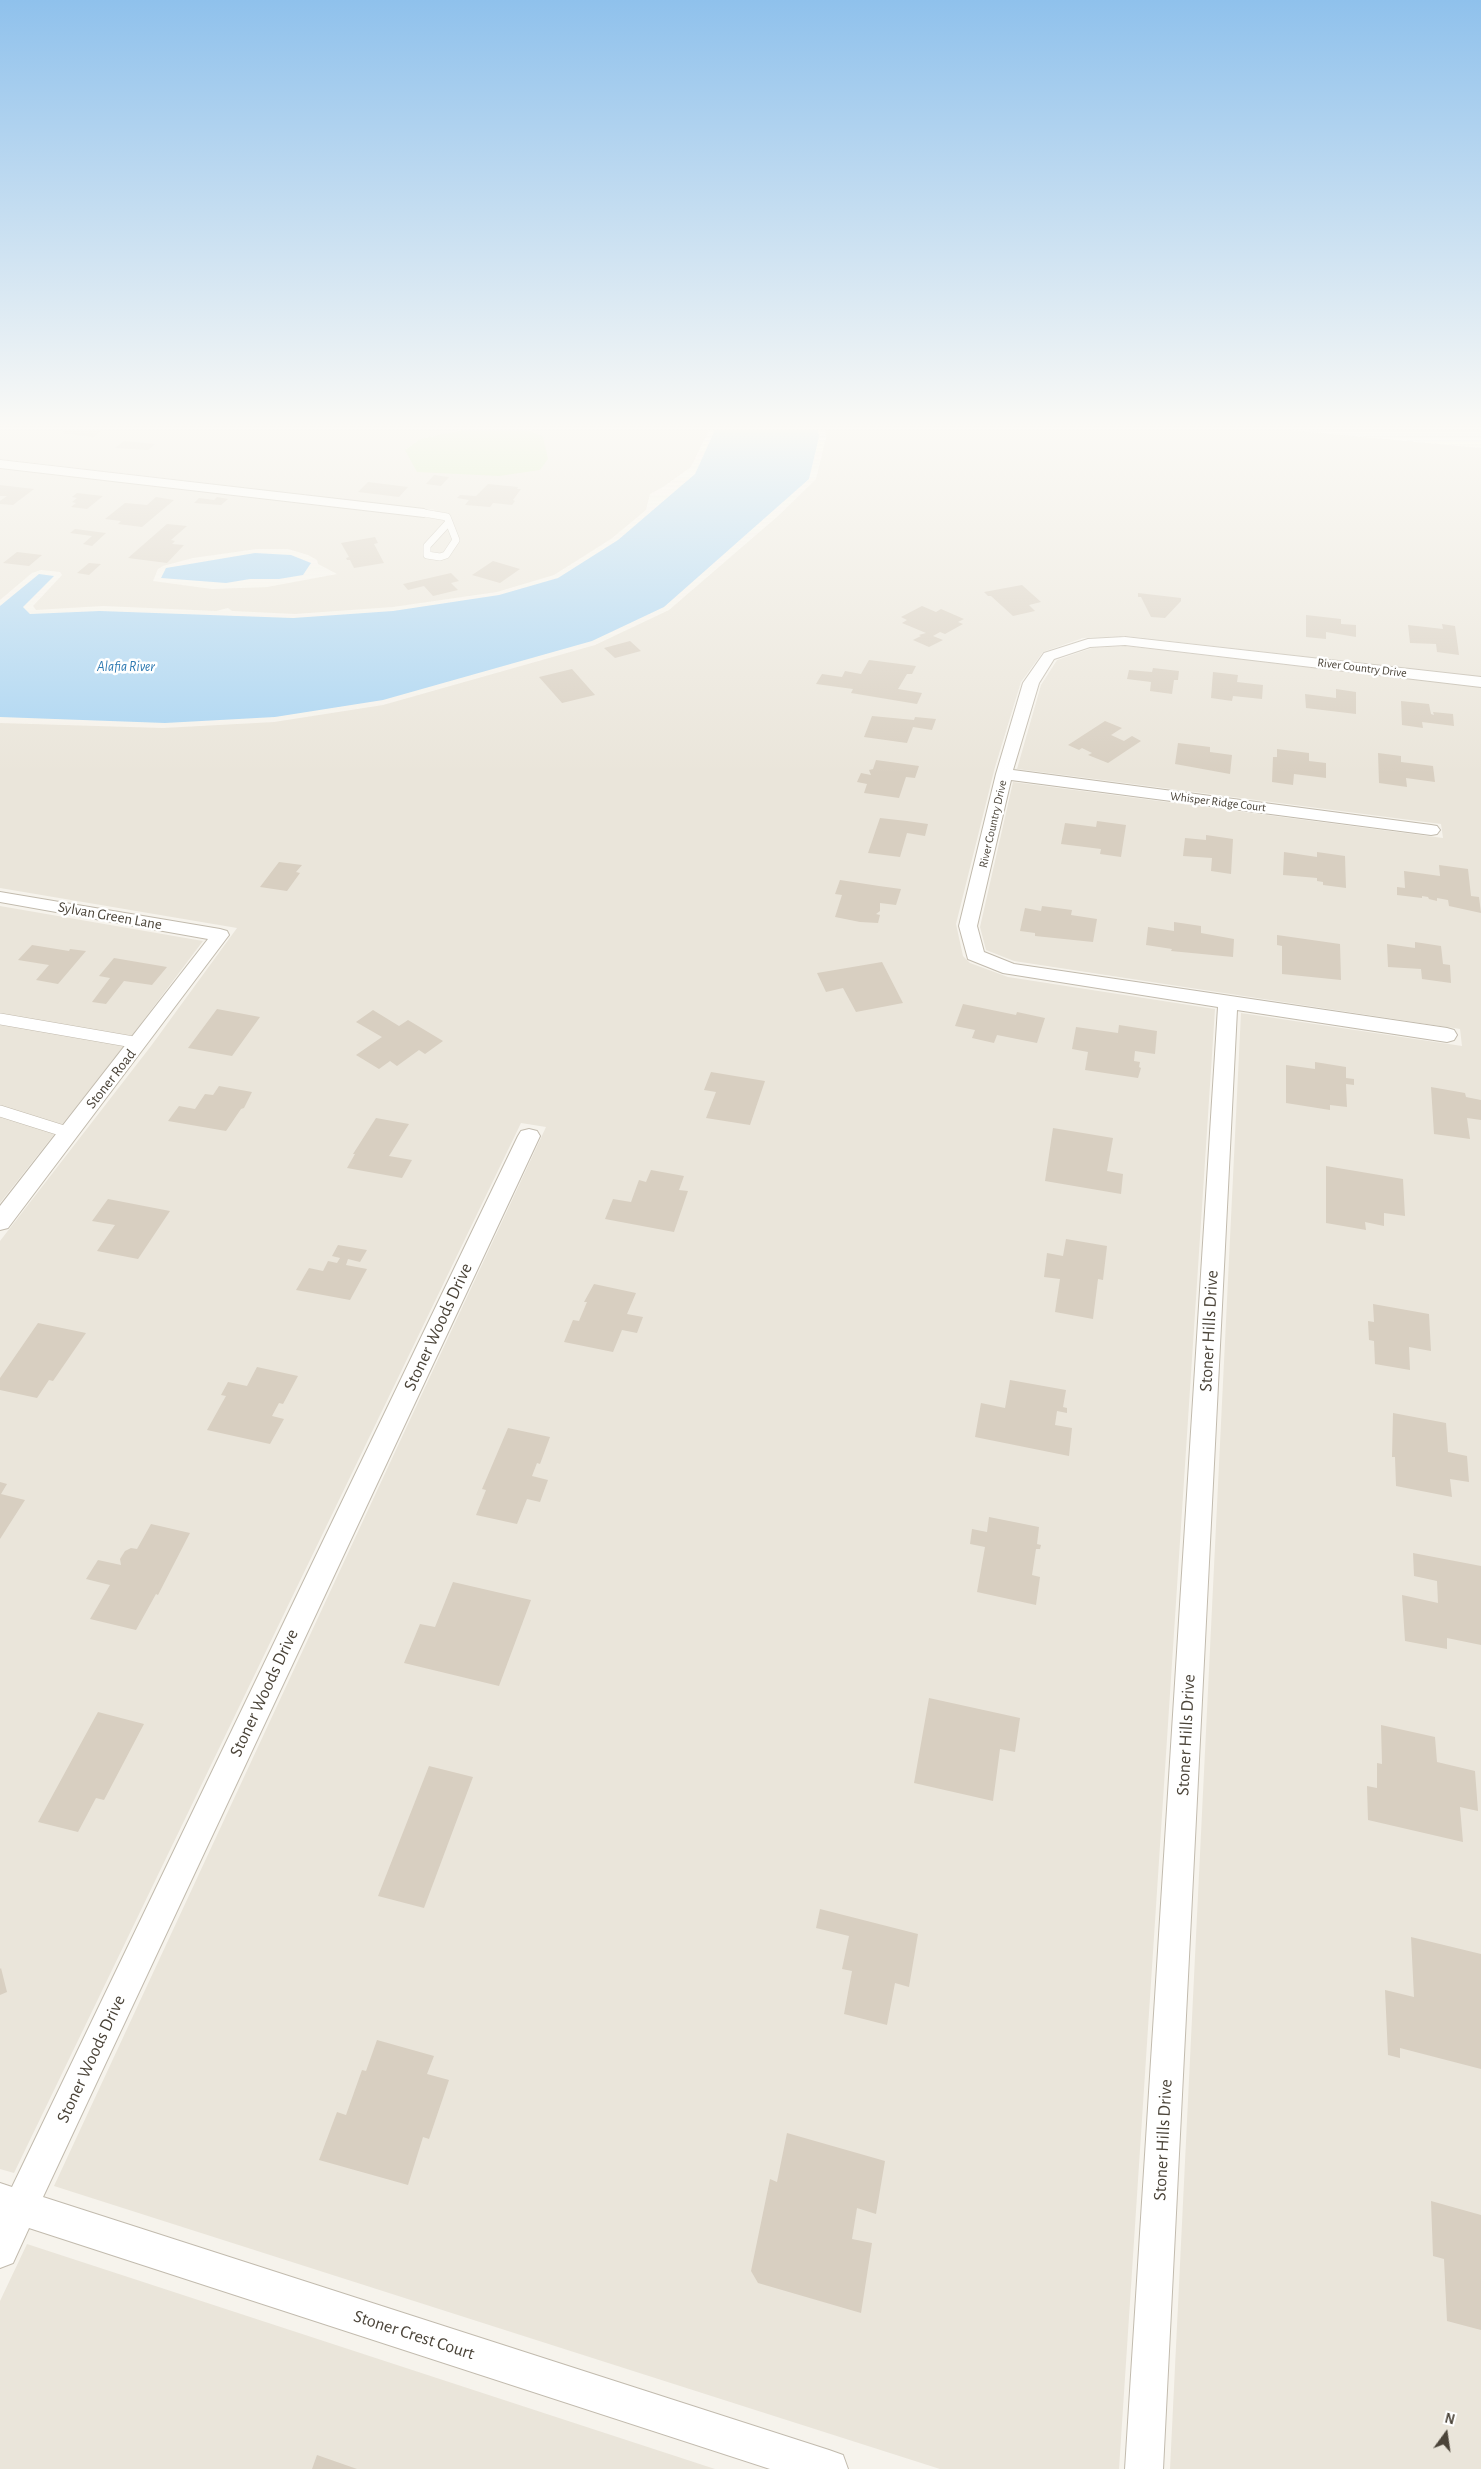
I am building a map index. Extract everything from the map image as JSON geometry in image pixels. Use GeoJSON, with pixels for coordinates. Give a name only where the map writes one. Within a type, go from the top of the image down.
{"type":"FeatureCollection","features":[{"type":"Feature","properties":{"kind":"street","name":"River Country Drive"},"geometry":{"type":"LineString","coordinates":[[1448,1036],[1010,969],[975,955],[968,926],[1004,774],[1031,683],[1048,656],[1088,643],[1125,641],[1481,682]]}},
{"type":"Feature","properties":{"kind":"street","name":"Whisper Ridge Court"},"geometry":{"type":"LineString","coordinates":[[1004,774],[1431,830]]}},
{"type":"Feature","properties":{"kind":"street","name":"Sylvan Green Lane"},"geometry":{"type":"LineString","coordinates":[[0,897],[220,934]]}},
{"type":"Feature","properties":{"kind":"street","name":"Stoner Road"},"geometry":{"type":"LineString","coordinates":[[3,1213],[70,1133],[220,934]]}},
{"type":"Feature","properties":{"kind":"street","name":"Stoner Hills Drive"},"geometry":{"type":"LineString","coordinates":[[1144,2469],[1228,1002]]}},
{"type":"Feature","properties":{"kind":"street","name":"Stoner Woods Drive"},"geometry":{"type":"LineString","coordinates":[[0,2250],[10,2204],[529,1136]]}},
{"type":"Feature","properties":{"kind":"street","name":"Stoner Crest Court"},"geometry":{"type":"LineString","coordinates":[[10,2204],[829,2469]]}},
{"type":"Feature","properties":{"kind":"lane"},"geometry":{"type":"LineString","coordinates":[[428,545],[427,555],[440,557],[446,555],[455,545]]}},
{"type":"Feature","properties":{"kind":"lane"},"geometry":{"type":"LineString","coordinates":[[0,1018],[139,1043]]}},
{"type":"Feature","properties":{"kind":"lane"},"geometry":{"type":"LineString","coordinates":[[0,1111],[70,1133]]}},
{"type":"Feature","properties":{"kind":"shaded area"},"geometry":{"type":"Polygon","coordinates":[[[0,545],[601,545],[554,575],[497,592],[393,607],[295,614],[232,611],[228,608],[216,611],[103,606],[36,610],[33,606],[62,575],[60,572],[41,570],[32,573],[0,600],[0,545]],[[257,549],[193,558],[163,566],[158,569],[153,581],[212,589],[267,587],[337,574],[318,564],[317,560],[288,549],[257,549]]]}},
{"type":"Feature","properties":{"kind":"shaded area"},"geometry":{"type":"Polygon","coordinates":[[[744,545],[1481,545],[1481,677],[1126,636],[1083,638],[1043,652],[1021,682],[995,767],[956,924],[963,956],[970,963],[1008,977],[1215,1009],[1119,2469],[940,2469],[54,2186],[546,1127],[521,1123],[14,2173],[0,2169],[0,1241],[151,1046],[237,928],[0,888],[0,723],[163,728],[274,722],[383,705],[595,645],[669,610],[744,545]]]}},
{"type":"Feature","properties":{"kind":"shaded area"},"geometry":{"type":"Polygon","coordinates":[[[1126,646],[1481,687],[1481,2469],[1170,2469],[1241,1013],[1462,1046],[1460,1029],[1014,961],[986,950],[980,927],[1013,782],[1443,838],[1441,824],[1017,769],[1041,685],[1057,660],[1092,648],[1126,646]]]}},
{"type":"Feature","properties":{"kind":"shaded area"},"geometry":{"type":"Polygon","coordinates":[[[0,906],[203,941],[127,1042],[0,1203],[0,906]]]}},
{"type":"Feature","properties":{"kind":"shaded area"},"geometry":{"type":"Polygon","coordinates":[[[27,2244],[715,2469],[0,2469],[0,2301],[27,2244]]]}},
{"type":"Feature","properties":{"kind":"water","name":"Alafia River"},"geometry":{"type":"Polygon","coordinates":[[[610,545],[734,545],[664,607],[592,641],[383,700],[275,717],[165,723],[0,717],[0,606],[39,574],[54,576],[23,607],[30,614],[100,611],[293,618],[393,611],[499,595],[558,578],[610,545]]]}},
{"type":"Feature","properties":{"kind":"water"},"geometry":{"type":"Polygon","coordinates":[[[255,553],[291,555],[311,563],[303,575],[279,579],[250,579],[226,583],[161,578],[166,568],[255,553]]]}},
{"type":"Feature","properties":{"kind":"building"},"geometry":{"type":"Polygon","coordinates":[[[143,545],[184,545],[167,563],[128,558],[143,545]]]}},
{"type":"Feature","properties":{"kind":"building"},"geometry":{"type":"Polygon","coordinates":[[[342,545],[375,545],[384,563],[354,568],[350,560],[346,558],[349,557],[342,545]]]}},
{"type":"Feature","properties":{"kind":"building"},"geometry":{"type":"Polygon","coordinates":[[[17,552],[42,555],[29,566],[3,563],[17,552]]]}},
{"type":"Feature","properties":{"kind":"building"},"geometry":{"type":"Polygon","coordinates":[[[493,561],[520,569],[500,583],[472,575],[493,561]]]}},
{"type":"Feature","properties":{"kind":"building"},"geometry":{"type":"Polygon","coordinates":[[[89,563],[101,564],[89,575],[77,573],[89,563]]]}},
{"type":"Feature","properties":{"kind":"building"},"geometry":{"type":"Polygon","coordinates":[[[451,573],[459,581],[451,583],[458,590],[433,596],[424,586],[408,590],[403,584],[451,573]]]}},
{"type":"Feature","properties":{"kind":"building"},"geometry":{"type":"Polygon","coordinates":[[[1022,585],[1041,602],[1029,605],[1035,611],[1013,616],[984,592],[1022,585]]]}},
{"type":"Feature","properties":{"kind":"building"},"geometry":{"type":"Polygon","coordinates":[[[1138,593],[1181,598],[1181,601],[1165,618],[1151,617],[1141,597],[1138,597],[1138,593]]]}},
{"type":"Feature","properties":{"kind":"building"},"geometry":{"type":"Polygon","coordinates":[[[922,606],[936,612],[941,609],[964,619],[958,622],[963,624],[945,634],[940,632],[933,636],[943,640],[929,647],[913,640],[921,636],[919,635],[926,633],[902,623],[907,620],[901,617],[922,606]]]}},
{"type":"Feature","properties":{"kind":"building"},"geometry":{"type":"Polygon","coordinates":[[[1306,615],[1341,619],[1341,624],[1356,625],[1356,637],[1326,632],[1326,639],[1306,637],[1306,615]]]}},
{"type":"Feature","properties":{"kind":"building"},"geometry":{"type":"Polygon","coordinates":[[[1442,624],[1455,626],[1459,655],[1437,652],[1436,644],[1410,643],[1408,625],[1443,629],[1442,624]]]}},
{"type":"Feature","properties":{"kind":"building"},"geometry":{"type":"Polygon","coordinates":[[[630,641],[641,651],[615,658],[604,648],[630,641]]]}},
{"type":"Feature","properties":{"kind":"building"},"geometry":{"type":"Polygon","coordinates":[[[869,660],[916,666],[912,674],[907,674],[898,689],[922,693],[917,704],[851,693],[853,689],[816,684],[822,674],[842,677],[845,671],[861,674],[869,660]]]}},
{"type":"Feature","properties":{"kind":"building"},"geometry":{"type":"Polygon","coordinates":[[[1153,668],[1179,671],[1178,680],[1174,680],[1172,694],[1150,691],[1151,682],[1127,679],[1129,670],[1152,672],[1153,668]]]}},
{"type":"Feature","properties":{"kind":"building"},"geometry":{"type":"Polygon","coordinates":[[[572,669],[595,695],[562,703],[539,677],[572,669]]]}},
{"type":"Feature","properties":{"kind":"building"},"geometry":{"type":"Polygon","coordinates":[[[1213,672],[1238,675],[1237,682],[1263,685],[1262,699],[1233,696],[1232,701],[1211,698],[1213,672]]]}},
{"type":"Feature","properties":{"kind":"building"},"geometry":{"type":"Polygon","coordinates":[[[1336,689],[1356,692],[1356,714],[1306,708],[1305,694],[1336,698],[1336,689]]]}},
{"type":"Feature","properties":{"kind":"building"},"geometry":{"type":"Polygon","coordinates":[[[1401,701],[1429,704],[1431,714],[1434,715],[1433,712],[1453,714],[1454,726],[1422,722],[1423,728],[1402,725],[1401,701]]]}},
{"type":"Feature","properties":{"kind":"building"},"geometry":{"type":"Polygon","coordinates":[[[872,716],[914,720],[915,717],[936,719],[932,730],[913,727],[907,743],[864,737],[872,716]]]}},
{"type":"Feature","properties":{"kind":"building"},"geometry":{"type":"Polygon","coordinates":[[[1105,721],[1122,728],[1111,735],[1124,741],[1132,736],[1141,741],[1108,763],[1088,755],[1092,753],[1082,748],[1079,750],[1068,745],[1105,721]]]}},
{"type":"Feature","properties":{"kind":"building"},"geometry":{"type":"Polygon","coordinates":[[[1178,743],[1210,747],[1210,752],[1232,755],[1230,774],[1175,764],[1178,743]]]}},
{"type":"Feature","properties":{"kind":"building"},"geometry":{"type":"Polygon","coordinates":[[[1277,749],[1309,753],[1309,761],[1326,763],[1326,778],[1294,774],[1293,785],[1272,782],[1273,757],[1277,757],[1277,749]]]}},
{"type":"Feature","properties":{"kind":"building"},"geometry":{"type":"Polygon","coordinates":[[[1378,753],[1401,756],[1401,762],[1433,766],[1435,782],[1406,778],[1407,787],[1379,783],[1378,753]]]}},
{"type":"Feature","properties":{"kind":"building"},"geometry":{"type":"Polygon","coordinates":[[[876,760],[919,766],[915,778],[906,777],[899,798],[864,793],[867,784],[857,782],[861,773],[871,775],[869,770],[873,769],[876,760]]]}},
{"type":"Feature","properties":{"kind":"building"},"geometry":{"type":"Polygon","coordinates":[[[880,818],[928,824],[925,836],[907,833],[900,857],[868,853],[880,818]]]}},
{"type":"Feature","properties":{"kind":"building"},"geometry":{"type":"Polygon","coordinates":[[[1097,821],[1126,825],[1121,857],[1100,854],[1101,849],[1061,844],[1065,823],[1096,827],[1097,821]]]}},
{"type":"Feature","properties":{"kind":"building"},"geometry":{"type":"Polygon","coordinates":[[[1206,835],[1233,839],[1231,874],[1211,871],[1212,858],[1183,856],[1185,838],[1206,840],[1206,835]]]}},
{"type":"Feature","properties":{"kind":"building"},"geometry":{"type":"Polygon","coordinates":[[[1284,852],[1317,857],[1317,852],[1345,856],[1346,888],[1323,885],[1323,882],[1317,881],[1317,878],[1283,875],[1284,852]]]}},
{"type":"Feature","properties":{"kind":"building"},"geometry":{"type":"Polygon","coordinates":[[[279,862],[302,865],[296,872],[300,873],[287,891],[260,887],[279,862]]]}},
{"type":"Feature","properties":{"kind":"building"},"geometry":{"type":"Polygon","coordinates":[[[1439,865],[1468,869],[1471,896],[1479,897],[1481,913],[1449,906],[1448,900],[1437,898],[1437,901],[1422,896],[1422,898],[1397,895],[1397,887],[1405,888],[1404,871],[1440,876],[1439,865]]]}},
{"type":"Feature","properties":{"kind":"building"},"geometry":{"type":"Polygon","coordinates":[[[840,880],[901,889],[896,905],[880,903],[880,911],[876,914],[880,915],[878,923],[860,922],[835,917],[842,895],[835,894],[840,880]]]}},
{"type":"Feature","properties":{"kind":"building"},"geometry":{"type":"Polygon","coordinates":[[[1042,906],[1072,910],[1071,915],[1097,919],[1093,942],[1035,936],[1035,933],[1020,931],[1025,908],[1041,911],[1042,906]]]}},
{"type":"Feature","properties":{"kind":"building"},"geometry":{"type":"Polygon","coordinates":[[[1174,922],[1201,926],[1201,933],[1234,939],[1233,957],[1171,951],[1172,949],[1146,945],[1148,927],[1174,931],[1174,922]]]}},
{"type":"Feature","properties":{"kind":"building"},"geometry":{"type":"Polygon","coordinates":[[[1277,935],[1340,944],[1341,980],[1282,974],[1282,946],[1277,945],[1277,935]]]}},
{"type":"Feature","properties":{"kind":"building"},"geometry":{"type":"Polygon","coordinates":[[[1415,942],[1441,946],[1443,964],[1450,965],[1451,983],[1422,979],[1421,969],[1388,967],[1387,944],[1415,948],[1415,942]]]}},
{"type":"Feature","properties":{"kind":"building"},"geometry":{"type":"Polygon","coordinates":[[[32,945],[69,951],[70,949],[86,951],[58,984],[36,980],[49,965],[18,960],[32,945]]]}},
{"type":"Feature","properties":{"kind":"building"},"geometry":{"type":"Polygon","coordinates":[[[114,958],[167,967],[152,985],[124,981],[106,1004],[92,1002],[110,978],[99,976],[114,958]]]}},
{"type":"Feature","properties":{"kind":"building"},"geometry":{"type":"Polygon","coordinates":[[[882,962],[903,1003],[856,1012],[843,988],[826,992],[817,973],[882,962]]]}},
{"type":"Feature","properties":{"kind":"building"},"geometry":{"type":"Polygon","coordinates":[[[963,1004],[1016,1015],[1017,1012],[1045,1018],[1037,1043],[997,1035],[994,1043],[972,1038],[975,1030],[955,1026],[963,1004]]]}},
{"type":"Feature","properties":{"kind":"building"},"geometry":{"type":"Polygon","coordinates":[[[217,1009],[260,1017],[232,1056],[188,1048],[217,1009]]]}},
{"type":"Feature","properties":{"kind":"building"},"geometry":{"type":"Polygon","coordinates":[[[373,1010],[399,1026],[408,1020],[443,1041],[425,1054],[419,1050],[397,1066],[390,1061],[379,1069],[356,1055],[382,1037],[356,1022],[373,1010]]]}},
{"type":"Feature","properties":{"kind":"building"},"geometry":{"type":"Polygon","coordinates":[[[1119,1025],[1157,1031],[1155,1054],[1135,1051],[1134,1061],[1140,1062],[1139,1067],[1141,1068],[1138,1078],[1085,1070],[1088,1052],[1072,1049],[1076,1027],[1118,1033],[1119,1025]]]}},
{"type":"Feature","properties":{"kind":"building"},"geometry":{"type":"Polygon","coordinates":[[[1315,1062],[1346,1067],[1346,1078],[1354,1079],[1354,1085],[1346,1084],[1347,1107],[1330,1105],[1330,1110],[1286,1103],[1286,1065],[1315,1069],[1315,1062]]]}},
{"type":"Feature","properties":{"kind":"building"},"geometry":{"type":"Polygon","coordinates":[[[711,1072],[765,1081],[750,1125],[706,1118],[716,1092],[704,1090],[711,1072]]]}},
{"type":"Feature","properties":{"kind":"building"},"geometry":{"type":"Polygon","coordinates":[[[219,1086],[252,1092],[244,1108],[241,1109],[226,1131],[168,1121],[179,1106],[195,1109],[205,1094],[213,1095],[219,1086]]]}},
{"type":"Feature","properties":{"kind":"building"},"geometry":{"type":"Polygon","coordinates":[[[1431,1087],[1465,1093],[1466,1097],[1481,1100],[1481,1120],[1467,1118],[1470,1139],[1434,1134],[1431,1087]]]}},
{"type":"Feature","properties":{"kind":"building"},"geometry":{"type":"Polygon","coordinates":[[[376,1118],[409,1124],[389,1156],[412,1160],[402,1178],[347,1168],[355,1154],[353,1154],[376,1118]]]}},
{"type":"Feature","properties":{"kind":"building"},"geometry":{"type":"Polygon","coordinates":[[[1053,1128],[1113,1138],[1107,1171],[1123,1174],[1121,1194],[1045,1181],[1053,1128]]]}},
{"type":"Feature","properties":{"kind":"building"},"geometry":{"type":"Polygon","coordinates":[[[1326,1166],[1403,1179],[1405,1216],[1384,1213],[1384,1226],[1365,1222],[1366,1230],[1326,1223],[1326,1166]]]}},
{"type":"Feature","properties":{"kind":"building"},"geometry":{"type":"Polygon","coordinates":[[[651,1170],[684,1176],[679,1190],[688,1191],[674,1232],[605,1219],[613,1199],[631,1202],[639,1180],[646,1182],[651,1170]]]}},
{"type":"Feature","properties":{"kind":"building"},"geometry":{"type":"Polygon","coordinates":[[[108,1199],[170,1211],[138,1259],[97,1251],[115,1225],[92,1221],[108,1199]]]}},
{"type":"Feature","properties":{"kind":"building"},"geometry":{"type":"Polygon","coordinates":[[[1066,1239],[1107,1246],[1103,1280],[1098,1279],[1093,1319],[1055,1312],[1060,1279],[1044,1277],[1047,1253],[1063,1256],[1066,1239]]]}},
{"type":"Feature","properties":{"kind":"building"},"geometry":{"type":"Polygon","coordinates":[[[338,1245],[367,1250],[360,1262],[348,1259],[346,1265],[367,1269],[350,1300],[296,1290],[309,1268],[323,1271],[328,1261],[337,1263],[340,1258],[332,1256],[338,1245]]]}},
{"type":"Feature","properties":{"kind":"building"},"geometry":{"type":"Polygon","coordinates":[[[594,1284],[636,1293],[627,1314],[643,1317],[637,1333],[622,1330],[613,1352],[564,1342],[573,1320],[579,1321],[587,1302],[584,1302],[594,1284]]]}},
{"type":"Feature","properties":{"kind":"building"},"geometry":{"type":"Polygon","coordinates":[[[1373,1304],[1429,1314],[1431,1351],[1409,1347],[1410,1370],[1375,1364],[1374,1341],[1369,1340],[1368,1321],[1374,1322],[1373,1304]]]}},
{"type":"Feature","properties":{"kind":"building"},"geometry":{"type":"Polygon","coordinates":[[[38,1323],[86,1333],[53,1381],[49,1380],[37,1398],[0,1390],[0,1378],[38,1323]]]}},
{"type":"Feature","properties":{"kind":"building"},"geometry":{"type":"Polygon","coordinates":[[[257,1367],[298,1376],[283,1404],[279,1403],[272,1416],[284,1419],[270,1444],[207,1430],[226,1396],[221,1395],[228,1382],[247,1386],[257,1367]]]}},
{"type":"Feature","properties":{"kind":"building"},"geometry":{"type":"Polygon","coordinates":[[[1010,1380],[1066,1390],[1063,1407],[1067,1408],[1067,1413],[1057,1411],[1055,1425],[1072,1428],[1069,1456],[975,1437],[981,1403],[1005,1408],[1010,1380]]]}},
{"type":"Feature","properties":{"kind":"building"},"geometry":{"type":"Polygon","coordinates":[[[1393,1413],[1446,1423],[1448,1452],[1467,1456],[1469,1482],[1450,1479],[1452,1497],[1396,1486],[1395,1457],[1392,1457],[1393,1413]]]}},
{"type":"Feature","properties":{"kind":"building"},"geometry":{"type":"Polygon","coordinates":[[[508,1428],[550,1437],[540,1464],[537,1463],[532,1476],[548,1480],[540,1502],[527,1499],[517,1524],[476,1515],[486,1490],[482,1489],[508,1428]]]}},
{"type":"Feature","properties":{"kind":"building"},"geometry":{"type":"Polygon","coordinates":[[[0,1482],[7,1484],[1,1494],[25,1500],[0,1539],[0,1482]]]}},
{"type":"Feature","properties":{"kind":"building"},"geometry":{"type":"Polygon","coordinates":[[[989,1517],[1039,1527],[1037,1544],[1041,1545],[1040,1549],[1036,1549],[1032,1575],[1040,1577],[1036,1605],[977,1592],[985,1547],[970,1544],[972,1529],[987,1532],[989,1517]]]}},
{"type":"Feature","properties":{"kind":"building"},"geometry":{"type":"Polygon","coordinates":[[[151,1524],[190,1533],[158,1595],[156,1594],[136,1630],[90,1619],[110,1585],[86,1579],[98,1560],[121,1565],[120,1559],[125,1551],[131,1548],[137,1549],[151,1524]]]}},
{"type":"Feature","properties":{"kind":"building"},"geometry":{"type":"Polygon","coordinates":[[[1413,1553],[1481,1566],[1481,1645],[1447,1638],[1447,1649],[1405,1641],[1402,1595],[1438,1603],[1437,1581],[1414,1576],[1413,1553]]]}},
{"type":"Feature","properties":{"kind":"building"},"geometry":{"type":"Polygon","coordinates":[[[453,1582],[531,1600],[499,1686],[404,1663],[420,1624],[435,1627],[453,1582]]]}},
{"type":"Feature","properties":{"kind":"building"},"geometry":{"type":"Polygon","coordinates":[[[929,1698],[1020,1718],[1015,1752],[1000,1749],[993,1801],[914,1783],[929,1698]]]}},
{"type":"Feature","properties":{"kind":"building"},"geometry":{"type":"Polygon","coordinates":[[[98,1712],[144,1724],[104,1800],[96,1798],[78,1832],[38,1822],[98,1712]]]}},
{"type":"Feature","properties":{"kind":"building"},"geometry":{"type":"Polygon","coordinates":[[[1381,1725],[1435,1737],[1437,1762],[1475,1771],[1478,1811],[1460,1807],[1463,1842],[1368,1820],[1367,1786],[1377,1788],[1377,1763],[1382,1764],[1381,1725]]]}},
{"type":"Feature","properties":{"kind":"building"},"geometry":{"type":"Polygon","coordinates":[[[429,1766],[473,1777],[424,1908],[378,1896],[429,1766]]]}},
{"type":"Feature","properties":{"kind":"building"},"geometry":{"type":"Polygon","coordinates":[[[820,1909],[918,1934],[909,1987],[895,1983],[887,2025],[844,2014],[852,1971],[842,1969],[849,1936],[816,1928],[820,1909]]]}},
{"type":"Feature","properties":{"kind":"building"},"geometry":{"type":"Polygon","coordinates":[[[1411,1937],[1481,1954],[1481,2069],[1400,2048],[1400,2058],[1388,2055],[1385,1990],[1414,1997],[1411,1937]]]}},
{"type":"Feature","properties":{"kind":"building"},"geometry":{"type":"Polygon","coordinates":[[[0,1969],[7,1992],[0,1995],[0,1969]]]}},
{"type":"Feature","properties":{"kind":"building"},"geometry":{"type":"Polygon","coordinates":[[[377,2040],[434,2056],[427,2074],[449,2080],[429,2139],[423,2137],[408,2185],[319,2160],[337,2112],[346,2115],[362,2070],[366,2071],[377,2040]]]}},
{"type":"Feature","properties":{"kind":"building"},"geometry":{"type":"Polygon","coordinates":[[[787,2133],[885,2161],[876,2214],[857,2208],[852,2239],[872,2243],[861,2313],[758,2283],[751,2271],[770,2179],[777,2182],[787,2133]]]}},
{"type":"Feature","properties":{"kind":"building"},"geometry":{"type":"Polygon","coordinates":[[[1431,2201],[1481,2215],[1481,2330],[1447,2321],[1444,2259],[1433,2256],[1431,2201]]]}},
{"type":"Feature","properties":{"kind":"building"},"geometry":{"type":"Polygon","coordinates":[[[317,2455],[357,2469],[312,2469],[317,2455]]]}}]}
